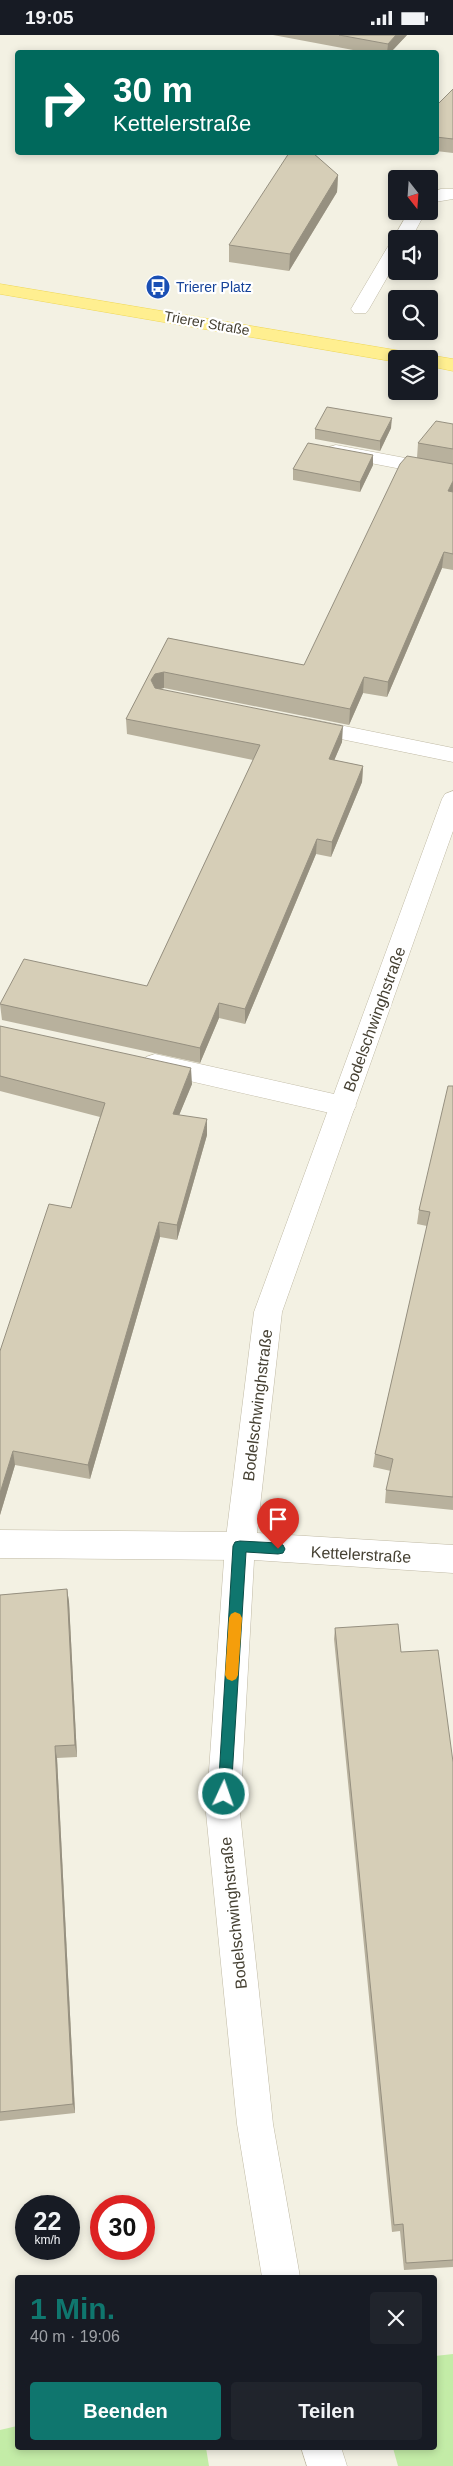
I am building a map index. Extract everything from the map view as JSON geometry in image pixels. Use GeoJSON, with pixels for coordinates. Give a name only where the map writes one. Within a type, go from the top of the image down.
{"type":"FeatureCollection","features":[{"type":"Feature","properties":{"kind":"main road","name":"Trierer Straße"},"geometry":{"type":"LineString","coordinates":[[0,289],[388,355]]}},
{"type":"Feature","properties":{"kind":"main road"},"geometry":{"type":"LineString","coordinates":[[438,362],[453,365]]}},
{"type":"Feature","properties":{"kind":"street"},"geometry":{"type":"LineString","coordinates":[[438,195],[453,194]]}},
{"type":"Feature","properties":{"kind":"street"},"geometry":{"type":"LineString","coordinates":[[360,309],[388,262]]}},
{"type":"Feature","properties":{"kind":"street"},"geometry":{"type":"LineString","coordinates":[[319,448],[453,473]]}},
{"type":"Feature","properties":{"kind":"street"},"geometry":{"type":"LineString","coordinates":[[289,722],[453,755]]}},
{"type":"Feature","properties":{"kind":"street","name":"Bodelschwinghstraße"},"geometry":{"type":"LineString","coordinates":[[281,2275],[255,2124],[223,1813],[240,1546],[268,1312],[453,799]]}},
{"type":"Feature","properties":{"kind":"street"},"geometry":{"type":"LineString","coordinates":[[133,1059],[343,1106]]}},
{"type":"Feature","properties":{"kind":"street","name":"Kettelerstraße"},"geometry":{"type":"LineString","coordinates":[[0,1544],[240,1546],[453,1559]]}},
{"type":"Feature","properties":{"kind":"street"},"geometry":{"type":"LineString","coordinates":[[322,2450],[327,2466]]}},
{"type":"Feature","properties":{"kind":"green space"},"geometry":{"type":"Polygon","coordinates":[[[453,2354],[453,2466],[398,2466],[394,2450],[437,2450],[437,2356],[453,2354]]]}},
{"type":"Feature","properties":{"kind":"green space"},"geometry":{"type":"Polygon","coordinates":[[[15,2426],[15,2450],[206,2450],[209,2466],[0,2466],[0,2430],[15,2426]]]}},
{"type":"Feature","properties":{"kind":"building"},"geometry":{"type":"Polygon","coordinates":[[[339,35],[396,35],[388,44],[339,35]]]}},
{"type":"Feature","properties":{"kind":"building"},"geometry":{"type":"Polygon","coordinates":[[[453,89],[453,139],[439,137],[439,103],[453,89]]]}},
{"type":"Feature","properties":{"kind":"building"},"geometry":{"type":"Polygon","coordinates":[[[288,155],[315,155],[338,175],[290,254],[229,245],[288,155]]]}},
{"type":"Feature","properties":{"kind":"building"},"geometry":{"type":"Polygon","coordinates":[[[327,407],[392,418],[380,441],[315,429],[327,407]]]}},
{"type":"Feature","properties":{"kind":"building"},"geometry":{"type":"Polygon","coordinates":[[[436,421],[453,424],[453,449],[418,443],[436,421]]]}},
{"type":"Feature","properties":{"kind":"building"},"geometry":{"type":"Polygon","coordinates":[[[308,443],[373,455],[360,482],[293,469],[308,443]]]}},
{"type":"Feature","properties":{"kind":"building"},"geometry":{"type":"Polygon","coordinates":[[[407,456],[453,464],[453,481],[448,491],[453,492],[453,554],[444,552],[388,682],[364,677],[350,709],[164,672],[155,674],[151,680],[155,688],[343,726],[329,759],[363,766],[332,842],[317,839],[245,1009],[219,1003],[200,1048],[0,1004],[24,959],[147,986],[260,745],[126,719],[168,638],[304,665],[400,464],[407,456]]]}},
{"type":"Feature","properties":{"kind":"building"},"geometry":{"type":"Polygon","coordinates":[[[0,1026],[191,1068],[173,1114],[207,1119],[177,1225],[159,1222],[88,1465],[13,1451],[0,1493],[0,1351],[49,1204],[71,1208],[105,1103],[0,1076],[0,1026]]]}},
{"type":"Feature","properties":{"kind":"building"},"geometry":{"type":"Polygon","coordinates":[[[448,1086],[453,1086],[453,1497],[386,1490],[393,1459],[375,1454],[430,1212],[419,1210],[448,1086]]]}},
{"type":"Feature","properties":{"kind":"building"},"geometry":{"type":"Polygon","coordinates":[[[67,1589],[75,1745],[55,1746],[73,2104],[0,2112],[0,1595],[67,1589]]]}},
{"type":"Feature","properties":{"kind":"building"},"geometry":{"type":"Polygon","coordinates":[[[398,1624],[401,1652],[438,1650],[453,1762],[453,2260],[406,2263],[403,2224],[394,2225],[335,1628],[398,1624]]]}},
{"type":"Feature","properties":{"kind":"slow traffic"},"geometry":{"type":"LineString","coordinates":[[232,1675],[235,1618]]}},
{"type":"Feature","properties":{"kind":"place","name":"Trierer Platz"},"geometry":{"type":"Point","coordinates":[158,287]}},
{"type":"Feature","properties":{"kind":"route"},"geometry":{"type":"LineString","coordinates":[[224,1794],[240,1546],[278,1549]]}}]}
